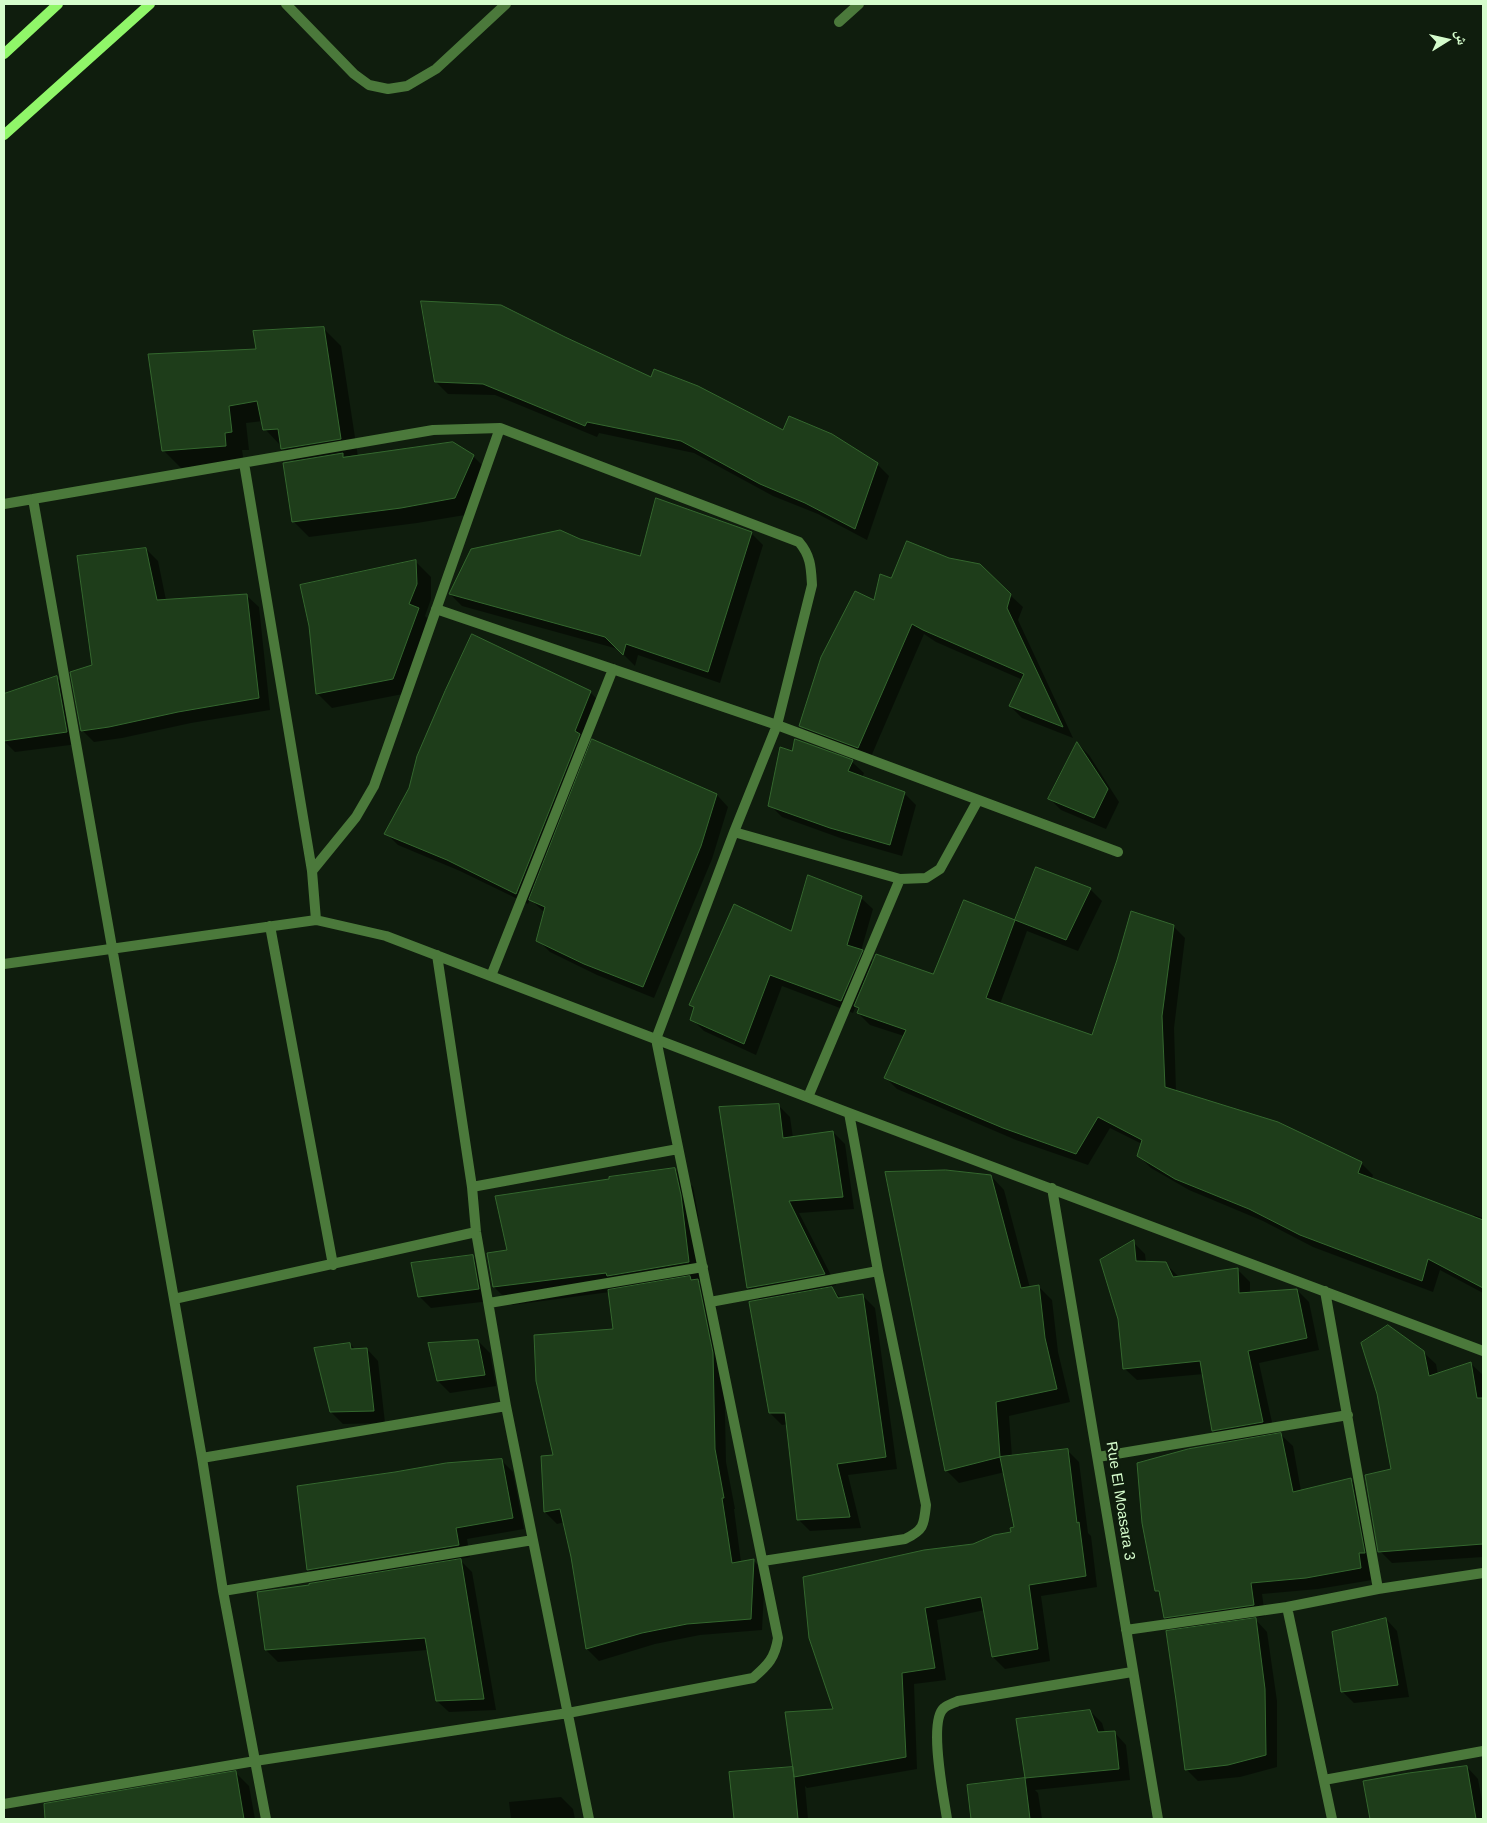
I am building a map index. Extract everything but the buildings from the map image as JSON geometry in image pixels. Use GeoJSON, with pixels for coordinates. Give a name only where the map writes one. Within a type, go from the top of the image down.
{"type":"FeatureCollection","features":[{"type":"Feature","properties":{"kind":"main road"},"geometry":{"type":"LineString","coordinates":[[4,54],[58,4]]}},
{"type":"Feature","properties":{"kind":"main road"},"geometry":{"type":"LineString","coordinates":[[4,135],[150,4]]}},
{"type":"Feature","properties":{"kind":"street"},"geometry":{"type":"LineString","coordinates":[[286,4],[354,74],[370,85],[388,89],[407,86],[436,69],[506,4]]}},
{"type":"Feature","properties":{"kind":"street"},"geometry":{"type":"LineString","coordinates":[[839,22],[859,4]]}},
{"type":"Feature","properties":{"kind":"street"},"geometry":{"type":"LineString","coordinates":[[312,871],[356,817],[374,786],[500,428]]}},
{"type":"Feature","properties":{"kind":"street"},"geometry":{"type":"LineString","coordinates":[[4,504],[433,430],[500,428],[799,542],[806,551],[811,564],[812,585],[777,725],[734,832],[656,1039],[778,1638],[776,1652],[766,1667],[753,1678],[568,1713],[255,1761],[4,1804]]}},
{"type":"Feature","properties":{"kind":"street"},"geometry":{"type":"LineString","coordinates":[[244,463],[312,871],[316,920]]}},
{"type":"Feature","properties":{"kind":"street"},"geometry":{"type":"LineString","coordinates":[[33,499],[202,1458],[223,1591],[266,1819]]}},
{"type":"Feature","properties":{"kind":"street"},"geometry":{"type":"LineString","coordinates":[[436,609],[777,725],[1118,852]]}},
{"type":"Feature","properties":{"kind":"street"},"geometry":{"type":"LineString","coordinates":[[491,976],[613,669]]}},
{"type":"Feature","properties":{"kind":"street"},"geometry":{"type":"LineString","coordinates":[[734,832],[900,879],[926,878],[940,869],[978,800]]}},
{"type":"Feature","properties":{"kind":"street"},"geometry":{"type":"LineString","coordinates":[[808,1097],[900,879]]}},
{"type":"Feature","properties":{"kind":"street"},"geometry":{"type":"LineString","coordinates":[[4,964],[316,920],[386,936],[1483,1351]]}},
{"type":"Feature","properties":{"kind":"street"},"geometry":{"type":"LineString","coordinates":[[270,926],[333,1265]]}},
{"type":"Feature","properties":{"kind":"street"},"geometry":{"type":"LineString","coordinates":[[437,955],[472,1187],[476,1232],[506,1406],[589,1819]]}},
{"type":"Feature","properties":{"kind":"street"},"geometry":{"type":"LineString","coordinates":[[763,1562],[905,1539],[918,1533],[924,1521],[926,1505],[878,1271],[849,1112]]}},
{"type":"Feature","properties":{"kind":"street"},"geometry":{"type":"LineString","coordinates":[[472,1187],[678,1150]]}},
{"type":"Feature","properties":{"kind":"street","name":"Rue El Moasara 3"},"geometry":{"type":"LineString","coordinates":[[1052,1188],[1158,1819]]}},
{"type":"Feature","properties":{"kind":"street"},"geometry":{"type":"LineString","coordinates":[[174,1299],[476,1232]]}},
{"type":"Feature","properties":{"kind":"street"},"geometry":{"type":"LineString","coordinates":[[489,1303],[703,1267]]}},
{"type":"Feature","properties":{"kind":"street"},"geometry":{"type":"LineString","coordinates":[[710,1302],[878,1271]]}},
{"type":"Feature","properties":{"kind":"street"},"geometry":{"type":"LineString","coordinates":[[1325,1291],[1378,1589]]}},
{"type":"Feature","properties":{"kind":"street"},"geometry":{"type":"LineString","coordinates":[[202,1458],[506,1406]]}},
{"type":"Feature","properties":{"kind":"street"},"geometry":{"type":"LineString","coordinates":[[1098,1457],[1348,1415]]}},
{"type":"Feature","properties":{"kind":"street"},"geometry":{"type":"LineString","coordinates":[[223,1591],[534,1540]]}},
{"type":"Feature","properties":{"kind":"street"},"geometry":{"type":"LineString","coordinates":[[1126,1630],[1287,1607],[1378,1589],[1483,1574]]}},
{"type":"Feature","properties":{"kind":"street"},"geometry":{"type":"LineString","coordinates":[[1287,1607],[1332,1819]]}},
{"type":"Feature","properties":{"kind":"street"},"geometry":{"type":"LineString","coordinates":[[946,1819],[936,1735],[939,1716],[944,1708],[958,1701],[1132,1672]]}},
{"type":"Feature","properties":{"kind":"street"},"geometry":{"type":"LineString","coordinates":[[1324,1780],[1483,1751]]}}]}
